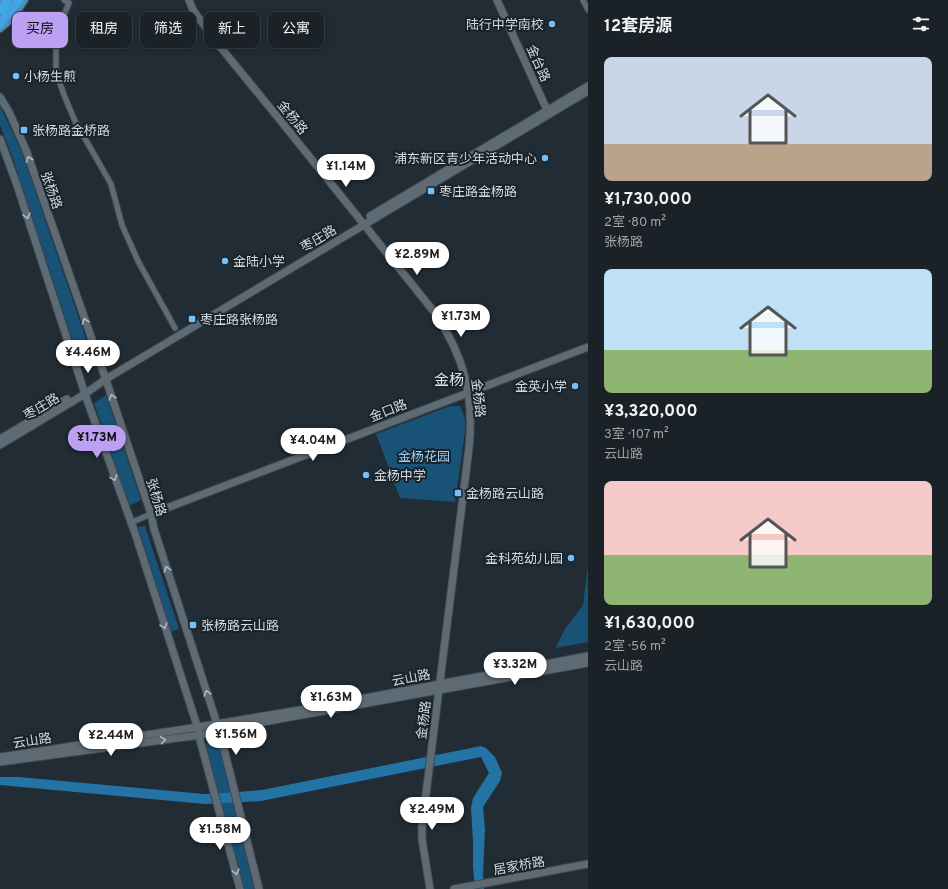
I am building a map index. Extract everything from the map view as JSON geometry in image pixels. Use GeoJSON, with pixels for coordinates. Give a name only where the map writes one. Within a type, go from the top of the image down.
{"type":"FeatureCollection","features":[{"type":"Feature","properties":{"kind":"highway"},"geometry":{"type":"LineString","coordinates":[[0,10],[13,2]]}},
{"type":"Feature","properties":{"kind":"highway"},"geometry":{"type":"LineString","coordinates":[[0,24],[13,2]]}},
{"type":"Feature","properties":{"kind":"main road"},"geometry":{"type":"LineString","coordinates":[[0,28],[9,20],[24,0]]}},
{"type":"Feature","properties":{"kind":"main road","name":"金杨路"},"geometry":{"type":"LineString","coordinates":[[189,0],[193,10],[213,38],[435,314],[447,331],[458,357],[468,392],[471,410],[469,448],[422,826],[422,839],[430,889]]}},
{"type":"Feature","properties":{"kind":"main road","name":"金台路"},"geometry":{"type":"LineString","coordinates":[[497,0],[548,112]]}},
{"type":"Feature","properties":{"kind":"main road"},"geometry":{"type":"LineString","coordinates":[[0,16],[13,2]]}},
{"type":"Feature","properties":{"kind":"main road","name":"枣庄路"},"geometry":{"type":"LineString","coordinates":[[0,445],[105,377],[548,112],[588,86]]}},
{"type":"Feature","properties":{"kind":"main road","name":"枣庄路"},"geometry":{"type":"LineString","coordinates":[[548,112],[588,91]]}},
{"type":"Feature","properties":{"kind":"main road","name":"张杨路"},"geometry":{"type":"LineString","coordinates":[[0,96],[26,150],[151,514],[154,529],[218,727],[259,889]]}},
{"type":"Feature","properties":{"kind":"main road"},"geometry":{"type":"LineString","coordinates":[[0,139],[17,185],[84,391],[130,523],[135,533],[200,735],[200,740],[240,889]]}},
{"type":"Feature","properties":{"kind":"main road","name":"金口路"},"geometry":{"type":"LineString","coordinates":[[151,514],[588,347]]}},
{"type":"Feature","properties":{"kind":"main road","name":"枣庄路"},"geometry":{"type":"LineString","coordinates":[[0,439],[84,391]]}},
{"type":"Feature","properties":{"kind":"main road","name":"云山路"},"geometry":{"type":"LineString","coordinates":[[439,687],[588,656]]}},
{"type":"Feature","properties":{"kind":"main road","name":"云山路"},"geometry":{"type":"LineString","coordinates":[[0,757],[197,727],[218,727],[439,687],[588,663]]}},
{"type":"Feature","properties":{"kind":"main road","name":"云山路"},"geometry":{"type":"LineString","coordinates":[[0,762],[200,735],[218,727]]}},
{"type":"Feature","properties":{"kind":"main road","name":"居家桥路"},"geometry":{"type":"LineString","coordinates":[[454,889],[588,864]]}},
{"type":"Feature","properties":{"kind":"street"},"geometry":{"type":"LineString","coordinates":[[64,0],[69,3],[56,33],[56,72],[75,121],[110,184],[122,225],[138,261],[175,328]]}},
{"type":"Feature","properties":{"kind":"street"},"geometry":{"type":"LineString","coordinates":[[583,0],[588,10]]}},
{"type":"Feature","properties":{"kind":"street","name":"金口路"},"geometry":{"type":"LineString","coordinates":[[130,523],[151,514]]}},
{"type":"Feature","properties":{"kind":"green space"},"geometry":{"type":"Polygon","coordinates":[[[0,106],[22,152],[92,357],[80,363],[12,156],[0,125],[0,106]]]}},
{"type":"Feature","properties":{"kind":"green space"},"geometry":{"type":"Polygon","coordinates":[[[106,395],[141,500],[129,506],[94,403],[106,395]]]}},
{"type":"Feature","properties":{"kind":"green space","name":"金杨花园"},"geometry":{"type":"Polygon","coordinates":[[[450,406],[460,406],[465,419],[465,432],[455,502],[400,498],[376,434],[450,406]]]}},
{"type":"Feature","properties":{"kind":"green space"},"geometry":{"type":"Polygon","coordinates":[[[145,526],[179,629],[171,632],[138,527],[145,526]]]}},
{"type":"Feature","properties":{"kind":"green space"},"geometry":{"type":"Polygon","coordinates":[[[588,566],[588,642],[555,648],[565,629],[583,605],[588,566]]]}},
{"type":"Feature","properties":{"kind":"green space"},"geometry":{"type":"Polygon","coordinates":[[[218,739],[255,889],[242,889],[205,744],[218,739]]]}},
{"type":"Feature","properties":{"kind":"shaded area"},"geometry":{"type":"Polygon","coordinates":[[[481,746],[486,748],[495,757],[502,773],[500,781],[483,807],[485,830],[483,874],[484,889],[475,889],[471,808],[473,798],[489,773],[481,757],[261,801],[205,804],[0,785],[0,777],[19,777],[204,794],[262,790],[481,746]]]}},
{"type":"Feature","properties":{"kind":"place","name":"陆行中学南校"},"geometry":{"type":"Point","coordinates":[552,24]}},
{"type":"Feature","properties":{"kind":"place","name":"小杨生煎"},"geometry":{"type":"Point","coordinates":[16,76]}},
{"type":"Feature","properties":{"kind":"place","name":"张杨路金桥路"},"geometry":{"type":"Point","coordinates":[24,130]}},
{"type":"Feature","properties":{"kind":"place","name":"浦东新区青少年活动中心"},"geometry":{"type":"Point","coordinates":[545,158]}},
{"type":"Feature","properties":{"kind":"place","name":"枣庄路金杨路"},"geometry":{"type":"Point","coordinates":[431,191]}},
{"type":"Feature","properties":{"kind":"place","name":"金陆小学"},"geometry":{"type":"Point","coordinates":[225,261]}},
{"type":"Feature","properties":{"kind":"place","name":"枣庄路张杨路"},"geometry":{"type":"Point","coordinates":[192,319]}},
{"type":"Feature","properties":{"kind":"place","name":"金英小学"},"geometry":{"type":"Point","coordinates":[575,386]}},
{"type":"Feature","properties":{"kind":"place","name":"金杨中学"},"geometry":{"type":"Point","coordinates":[366,475]}},
{"type":"Feature","properties":{"kind":"place","name":"金杨路云山路"},"geometry":{"type":"Point","coordinates":[458,493]}},
{"type":"Feature","properties":{"kind":"place","name":"金科苑幼儿园"},"geometry":{"type":"Point","coordinates":[571,558]}},
{"type":"Feature","properties":{"kind":"place","name":"张杨路云山路"},"geometry":{"type":"Point","coordinates":[193,625]}},
{"type":"Feature","properties":{"kind":"district","name":"金杨"},"geometry":{"type":"Point","coordinates":[449,380]}}]}
